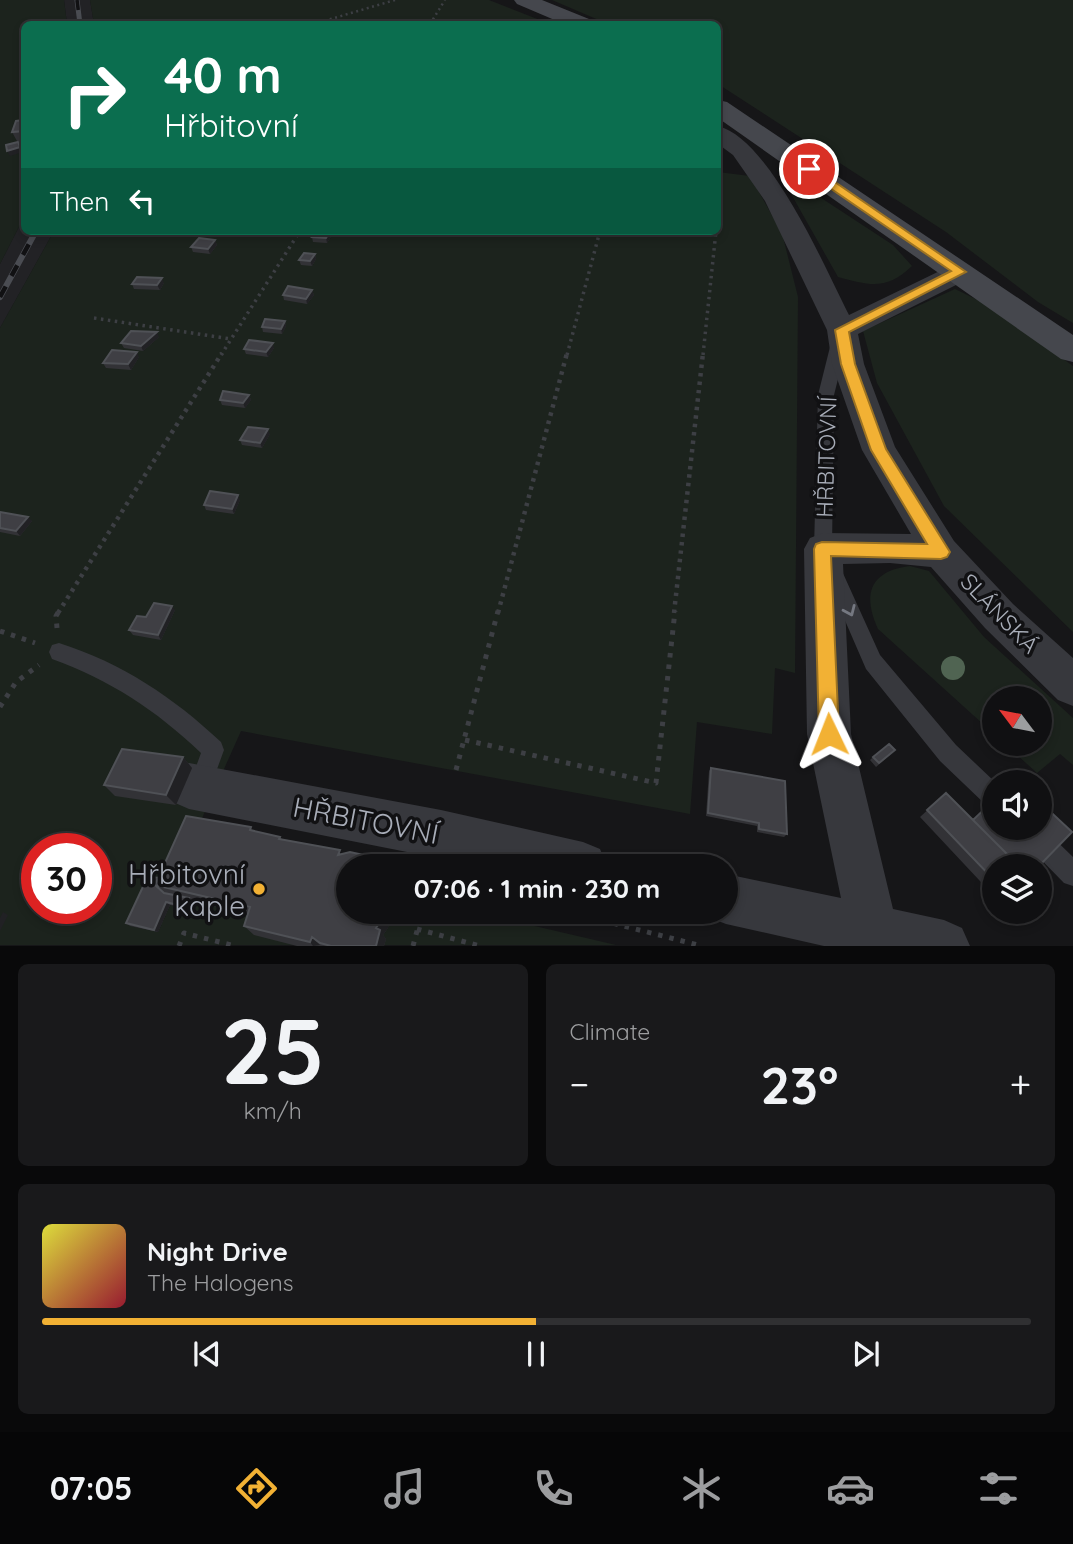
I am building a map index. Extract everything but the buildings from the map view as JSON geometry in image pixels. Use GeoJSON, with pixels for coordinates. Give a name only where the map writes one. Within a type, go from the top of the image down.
{"type":"FeatureCollection","features":[{"type":"Feature","properties":{"kind":"main road"},"geometry":{"type":"LineString","coordinates":[[524,0],[574,21]]}},
{"type":"Feature","properties":{"kind":"main road"},"geometry":{"type":"LineString","coordinates":[[721,109],[1073,351]]}},
{"type":"Feature","properties":{"kind":"street","name":"SLÁNSKÁ"},"geometry":{"type":"LineString","coordinates":[[721,135],[741,150],[778,201],[842,330],[848,364],[879,450],[941,552],[999,616],[1073,686]]}},
{"type":"Feature","properties":{"kind":"street"},"geometry":{"type":"LineString","coordinates":[[842,330],[960,272]]}},
{"type":"Feature","properties":{"kind":"street","name":"HŘBITOVNÍ"},"geometry":{"type":"LineString","coordinates":[[873,932],[829,734],[822,549],[890,548],[941,552]]}},
{"type":"Feature","properties":{"kind":"street","name":"HŘBITOVNÍ"},"geometry":{"type":"LineString","coordinates":[[194,787],[441,834],[530,854]]}},
{"type":"Feature","properties":{"kind":"street"},"geometry":{"type":"LineString","coordinates":[[738,902],[944,946]]}},
{"type":"Feature","properties":{"kind":"lane","name":"HŘBITOVNÍ"},"geometry":{"type":"LineString","coordinates":[[842,330],[826,395],[822,549],[873,663],[948,753],[982,786]]}},
{"type":"Feature","properties":{"kind":"lane"},"geometry":{"type":"LineString","coordinates":[[59,652],[76,657],[136,687],[191,729],[213,750],[194,787]]}},
{"type":"Feature","properties":{"kind":"lane"},"geometry":{"type":"LineString","coordinates":[[1038,840],[1073,874]]}},
{"type":"Feature","properties":{"kind":"path"},"geometry":{"type":"LineString","coordinates":[[324,21],[395,0]]}},
{"type":"Feature","properties":{"kind":"path"},"geometry":{"type":"LineString","coordinates":[[432,21],[445,0]]}},
{"type":"Feature","properties":{"kind":"path"},"geometry":{"type":"LineString","coordinates":[[59,652],[56,616],[298,235]]}},
{"type":"Feature","properties":{"kind":"path"},"geometry":{"type":"LineString","coordinates":[[456,771],[599,235]]}},
{"type":"Feature","properties":{"kind":"path"},"geometry":{"type":"LineString","coordinates":[[465,740],[656,783],[716,235]]}},
{"type":"Feature","properties":{"kind":"path"},"geometry":{"type":"LineString","coordinates":[[94,318],[232,340]]}},
{"type":"Feature","properties":{"kind":"path"},"geometry":{"type":"LineString","coordinates":[[0,631],[59,652]]}},
{"type":"Feature","properties":{"kind":"path"},"geometry":{"type":"LineString","coordinates":[[0,707],[16,682],[59,652]]}},
{"type":"Feature","properties":{"kind":"path"},"geometry":{"type":"LineString","coordinates":[[413,946],[418,924]]}},
{"type":"Feature","properties":{"kind":"path"},"geometry":{"type":"LineString","coordinates":[[616,924],[702,946]]}},
{"type":"Feature","properties":{"kind":"path"},"geometry":{"type":"LineString","coordinates":[[417,929],[480,946]]}},
{"type":"Feature","properties":{"kind":"path"},"geometry":{"type":"LineString","coordinates":[[178,946],[184,933],[235,946]]}},
{"type":"Feature","properties":{"kind":"shaded area"},"geometry":{"type":"Polygon","coordinates":[[[0,0],[64,0],[67,21],[21,21],[21,223],[0,264],[0,0]]]}},
{"type":"Feature","properties":{"kind":"shaded area"},"geometry":{"type":"Polygon","coordinates":[[[64,0],[90,0],[94,21],[67,21],[64,0]]]}},
{"type":"Feature","properties":{"kind":"shaded area"},"geometry":{"type":"Polygon","coordinates":[[[90,0],[489,0],[542,21],[94,21],[90,0]]]}},
{"type":"Feature","properties":{"kind":"shaded area"},"geometry":{"type":"Polygon","coordinates":[[[552,0],[1073,0],[1073,323],[1038,302],[946,232],[721,86],[721,21],[601,21],[552,0]]]}},
{"type":"Feature","properties":{"kind":"shaded area"},"geometry":{"type":"Polygon","coordinates":[[[777,169],[893,245],[912,266],[895,279],[878,284],[838,277],[777,169]]]}},
{"type":"Feature","properties":{"kind":"shaded area"},"geometry":{"type":"Polygon","coordinates":[[[721,172],[750,176],[782,233],[798,297],[795,673],[775,668],[772,734],[697,722],[690,814],[241,731],[199,825],[336,863],[336,924],[526,924],[616,945],[0,945],[0,328],[52,235],[721,235],[721,172]],[[168,895],[131,926],[158,932],[170,905],[189,909],[193,900],[168,895]]]}},
{"type":"Feature","properties":{"kind":"shaded area"},"geometry":{"type":"Polygon","coordinates":[[[21,223],[21,235],[52,235],[0,328],[0,264],[21,223]]]}},
{"type":"Feature","properties":{"kind":"shaded area"},"geometry":{"type":"Polygon","coordinates":[[[955,289],[990,306],[1073,366],[1073,632],[944,506],[877,383],[863,331],[955,289]]]}},
{"type":"Feature","properties":{"kind":"shaded area"},"geometry":{"type":"Polygon","coordinates":[[[910,566],[929,571],[984,637],[1038,686],[982,686],[982,723],[878,629],[871,605],[873,586],[886,573],[910,566]]]}},
{"type":"Feature","properties":{"kind":"shaded area"},"geometry":{"type":"Polygon","coordinates":[[[1052,699],[1073,718],[1073,765],[1060,754],[1041,770],[1034,770],[1018,756],[1052,756],[1052,699]]]}},
{"type":"Feature","properties":{"kind":"railway"},"geometry":{"type":"LineString","coordinates":[[77,0],[80,21]]}},
{"type":"Feature","properties":{"kind":"railway"},"geometry":{"type":"LineString","coordinates":[[0,297],[34,235]]}},
{"type":"Feature","properties":{"kind":"place","name":"Hřbitovní kaple"},"geometry":{"type":"Point","coordinates":[259,889]}},
{"type":"Feature","properties":{"kind":"route"},"geometry":{"type":"LineString","coordinates":[[809,169],[960,272],[842,330],[848,364],[879,450],[941,552],[890,548],[822,549],[829,734]]}}]}
